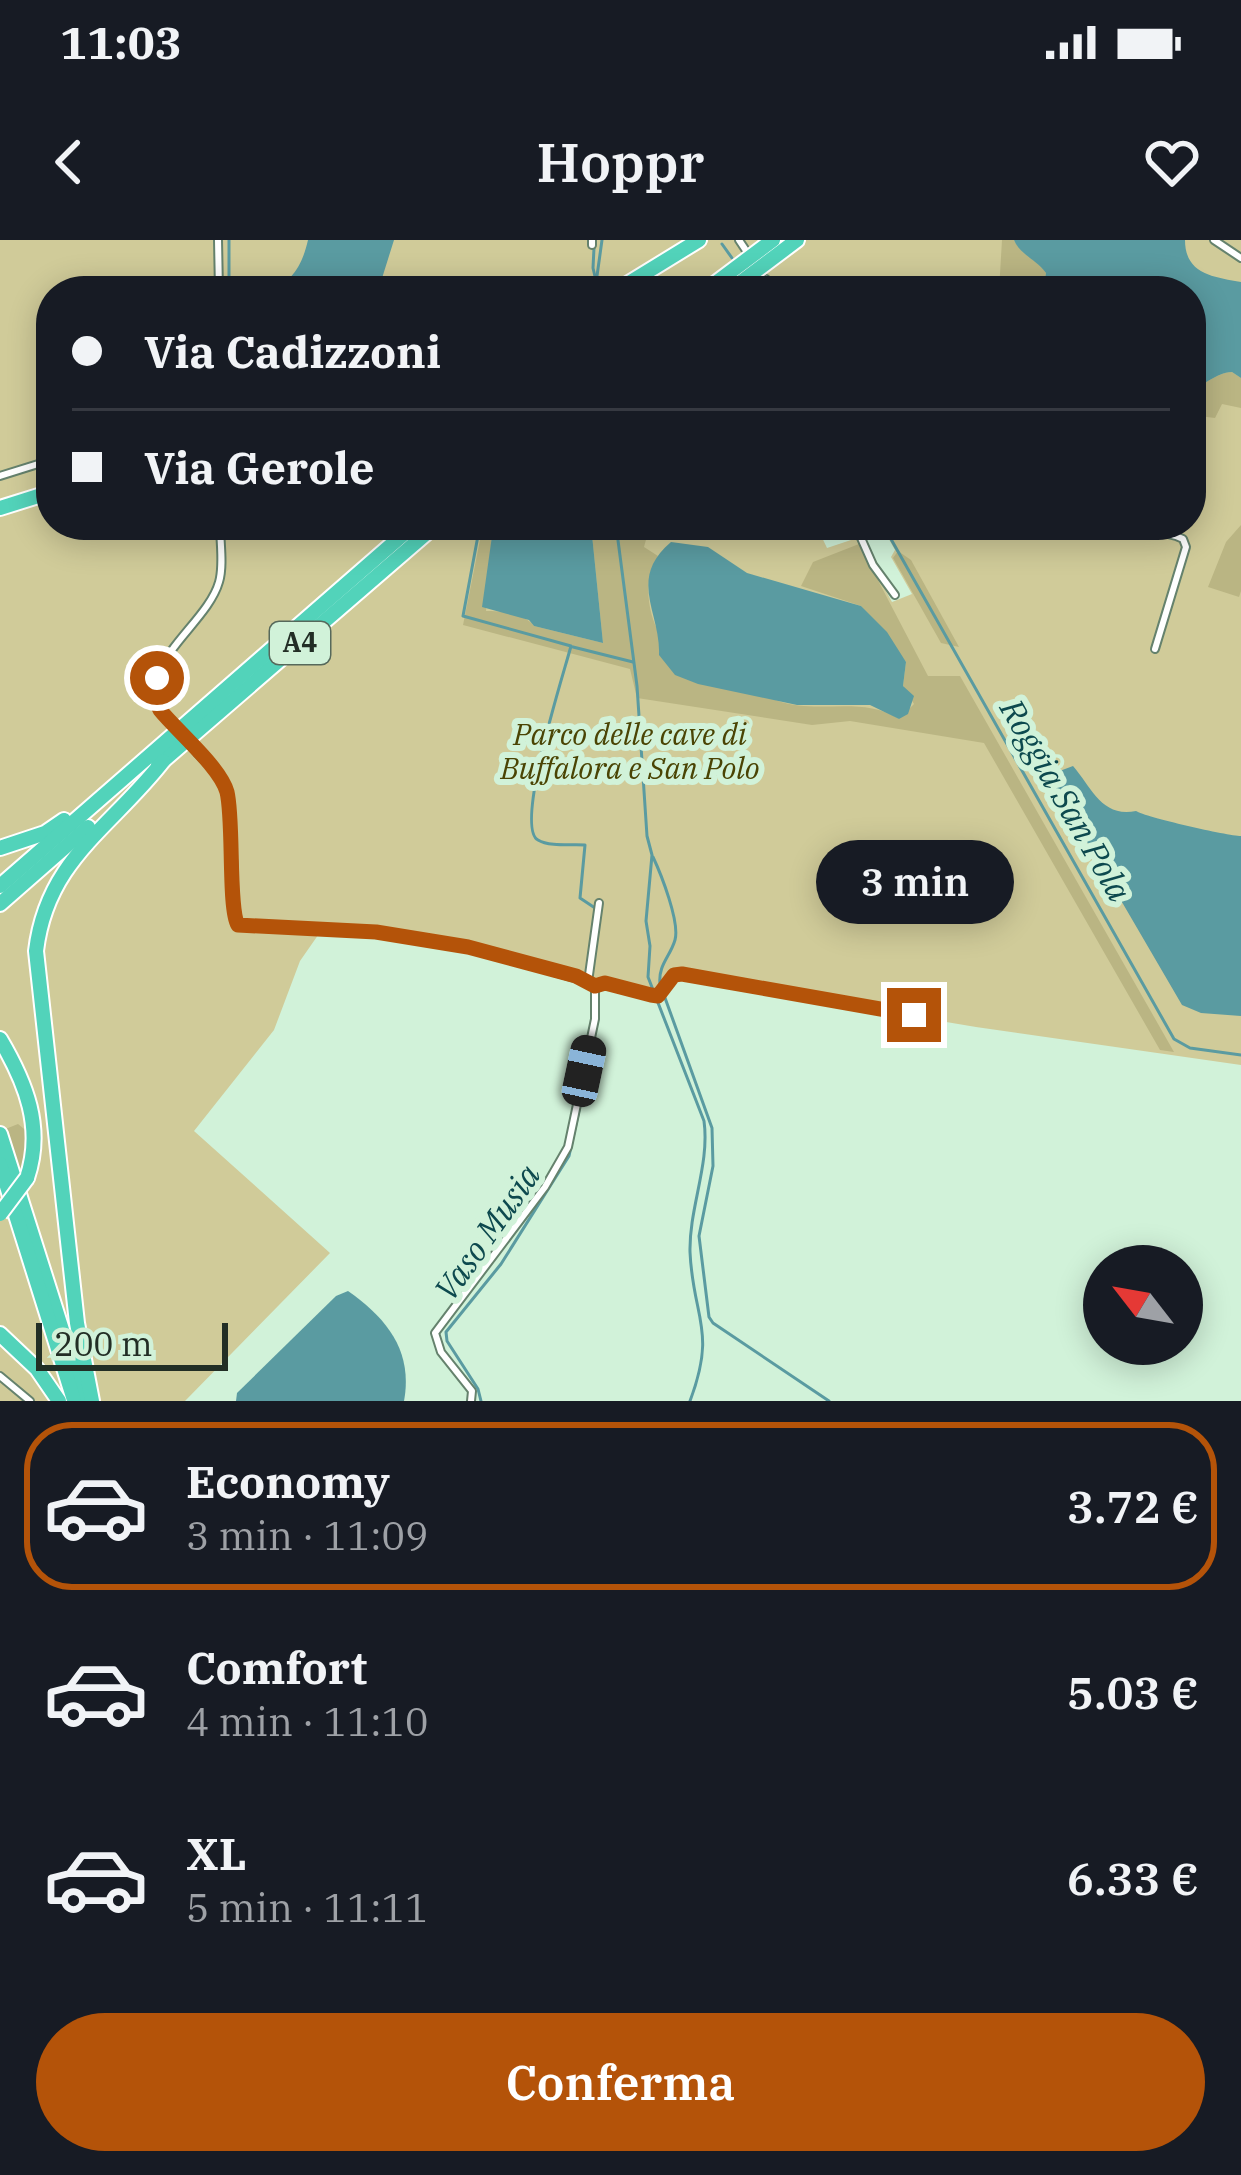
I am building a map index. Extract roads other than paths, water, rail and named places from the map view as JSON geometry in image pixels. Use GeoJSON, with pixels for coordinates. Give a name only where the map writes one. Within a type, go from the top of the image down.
{"type":"FeatureCollection","features":[{"type":"Feature","properties":{"kind":"highway"},"geometry":{"type":"LineString","coordinates":[[640,276],[699,240]]}},
{"type":"Feature","properties":{"kind":"highway"},"geometry":{"type":"LineString","coordinates":[[655,276],[711,240]]}},
{"type":"Feature","properties":{"kind":"highway"},"geometry":{"type":"LineString","coordinates":[[725,276],[773,240]]}},
{"type":"Feature","properties":{"kind":"highway"},"geometry":{"type":"LineString","coordinates":[[749,276],[796,240]]}},
{"type":"Feature","properties":{"kind":"highway"},"geometry":{"type":"LineString","coordinates":[[0,504],[36,493]]}},
{"type":"Feature","properties":{"kind":"highway","name":"A4"},"geometry":{"type":"LineString","coordinates":[[0,904],[398,540]]}},
{"type":"Feature","properties":{"kind":"highway","name":"A4"},"geometry":{"type":"LineString","coordinates":[[0,886],[418,540]]}},
{"type":"Feature","properties":{"kind":"highway"},"geometry":{"type":"LineString","coordinates":[[0,848],[61,823],[159,756]]}},
{"type":"Feature","properties":{"kind":"highway"},"geometry":{"type":"LineString","coordinates":[[88,1401],[36,951],[49,897],[70,860],[131,800],[159,756]]}},
{"type":"Feature","properties":{"kind":"highway"},"geometry":{"type":"LineString","coordinates":[[0,1040],[31,1107],[34,1149],[27,1178],[0,1214]]}},
{"type":"Feature","properties":{"kind":"highway"},"geometry":{"type":"LineString","coordinates":[[0,1134],[88,1401]]}},
{"type":"Feature","properties":{"kind":"highway"},"geometry":{"type":"LineString","coordinates":[[0,1164],[74,1401]]}},
{"type":"Feature","properties":{"kind":"highway"},"geometry":{"type":"LineString","coordinates":[[0,1334],[37,1369],[59,1401]]}},
{"type":"Feature","properties":{"kind":"street"},"geometry":{"type":"LineString","coordinates":[[218,240],[219,276]]}},
{"type":"Feature","properties":{"kind":"street"},"geometry":{"type":"LineString","coordinates":[[739,240],[747,252]]}},
{"type":"Feature","properties":{"kind":"street"},"geometry":{"type":"LineString","coordinates":[[1214,240],[1241,258]]}},
{"type":"Feature","properties":{"kind":"street"},"geometry":{"type":"LineString","coordinates":[[0,476],[36,465]]}},
{"type":"Feature","properties":{"kind":"street"},"geometry":{"type":"LineString","coordinates":[[220,540],[218,586],[170,654],[155,685],[155,700],[219,776],[228,796],[234,922],[242,926],[320,926],[468,947],[592,984],[651,995],[662,991],[674,975],[682,974],[914,1015]]}},
{"type":"Feature","properties":{"kind":"street"},"geometry":{"type":"LineString","coordinates":[[862,540],[895,595]]}},
{"type":"Feature","properties":{"kind":"street"},"geometry":{"type":"LineString","coordinates":[[1155,649],[1186,547],[1183,540]]}},
{"type":"Feature","properties":{"kind":"street"},"geometry":{"type":"LineString","coordinates":[[471,1401],[472,1391],[441,1352],[435,1333],[545,1187],[568,1147],[595,1019],[592,984],[598,904]]}},
{"type":"Feature","properties":{"kind":"street"},"geometry":{"type":"LineString","coordinates":[[0,1376],[30,1401]]}},
{"type":"Feature","properties":{"kind":"water"},"geometry":{"type":"Polygon","coordinates":[[[308,240],[394,240],[383,276],[291,276],[308,240]]]}},
{"type":"Feature","properties":{"kind":"water"},"geometry":{"type":"Polygon","coordinates":[[[1014,240],[1185,240],[1195,267],[1241,282],[1241,378],[1232,372],[1206,382],[1206,276],[1046,276],[1014,240]]]}},
{"type":"Feature","properties":{"kind":"water"},"geometry":{"type":"Polygon","coordinates":[[[491,540],[593,540],[603,643],[482,607],[491,540]]]}},
{"type":"Feature","properties":{"kind":"water"},"geometry":{"type":"Polygon","coordinates":[[[671,542],[708,547],[747,573],[861,606],[887,632],[906,662],[903,686],[914,696],[908,714],[899,719],[870,705],[797,705],[675,675],[659,655],[648,583],[658,556],[671,542]]]}},
{"type":"Feature","properties":{"kind":"water"},"geometry":{"type":"Polygon","coordinates":[[[1073,766],[1114,810],[1241,836],[1241,1016],[1201,1013],[1182,1005],[1056,789],[1057,772],[1073,766]]]}},
{"type":"Feature","properties":{"kind":"water"},"geometry":{"type":"Polygon","coordinates":[[[348,1291],[375,1313],[394,1338],[405,1367],[404,1401],[236,1401],[237,1393],[336,1296],[348,1291]]]}},
{"type":"Feature","properties":{"kind":"waterway","name":"Vaso Musia"},"geometry":{"type":"LineString","coordinates":[[229,240],[229,276]]}},
{"type":"Feature","properties":{"kind":"waterway"},"geometry":{"type":"LineString","coordinates":[[597,276],[602,240]]}},
{"type":"Feature","properties":{"kind":"waterway","name":"Roggia San Pola"},"geometry":{"type":"LineString","coordinates":[[722,244],[732,258]]}},
{"type":"Feature","properties":{"kind":"waterway"},"geometry":{"type":"LineString","coordinates":[[594,248],[595,276]]}},
{"type":"Feature","properties":{"kind":"waterway","name":"Vaso Musia"},"geometry":{"type":"LineString","coordinates":[[477,540],[463,616],[571,646],[536,780],[532,829],[543,842],[585,845],[580,898],[595,908]]}},
{"type":"Feature","properties":{"kind":"waterway"},"geometry":{"type":"LineString","coordinates":[[618,540],[652,855],[646,921],[648,977],[704,1121],[690,1252],[703,1340],[690,1401]]}},
{"type":"Feature","properties":{"kind":"waterway","name":"Roggia San Pola"},"geometry":{"type":"LineString","coordinates":[[891,540],[1174,1039],[1190,1048],[1241,1055]]}},
{"type":"Feature","properties":{"kind":"waterway","name":"Vaso Musia"},"geometry":{"type":"LineString","coordinates":[[573,647],[633,662]]}},
{"type":"Feature","properties":{"kind":"waterway"},"geometry":{"type":"LineString","coordinates":[[653,857],[676,932],[660,984],[712,1128],[713,1166],[699,1236],[709,1317],[829,1401]]}},
{"type":"Feature","properties":{"kind":"waterway","name":"Vaso Musia"},"geometry":{"type":"LineString","coordinates":[[481,1401],[446,1332],[501,1264],[569,1156],[585,1083]]}},
{"type":"Feature","properties":{"kind":"park label","name":"Parco delle cave di Buffalora e San Polo"},"geometry":{"type":"Point","coordinates":[630,752]}}]}
